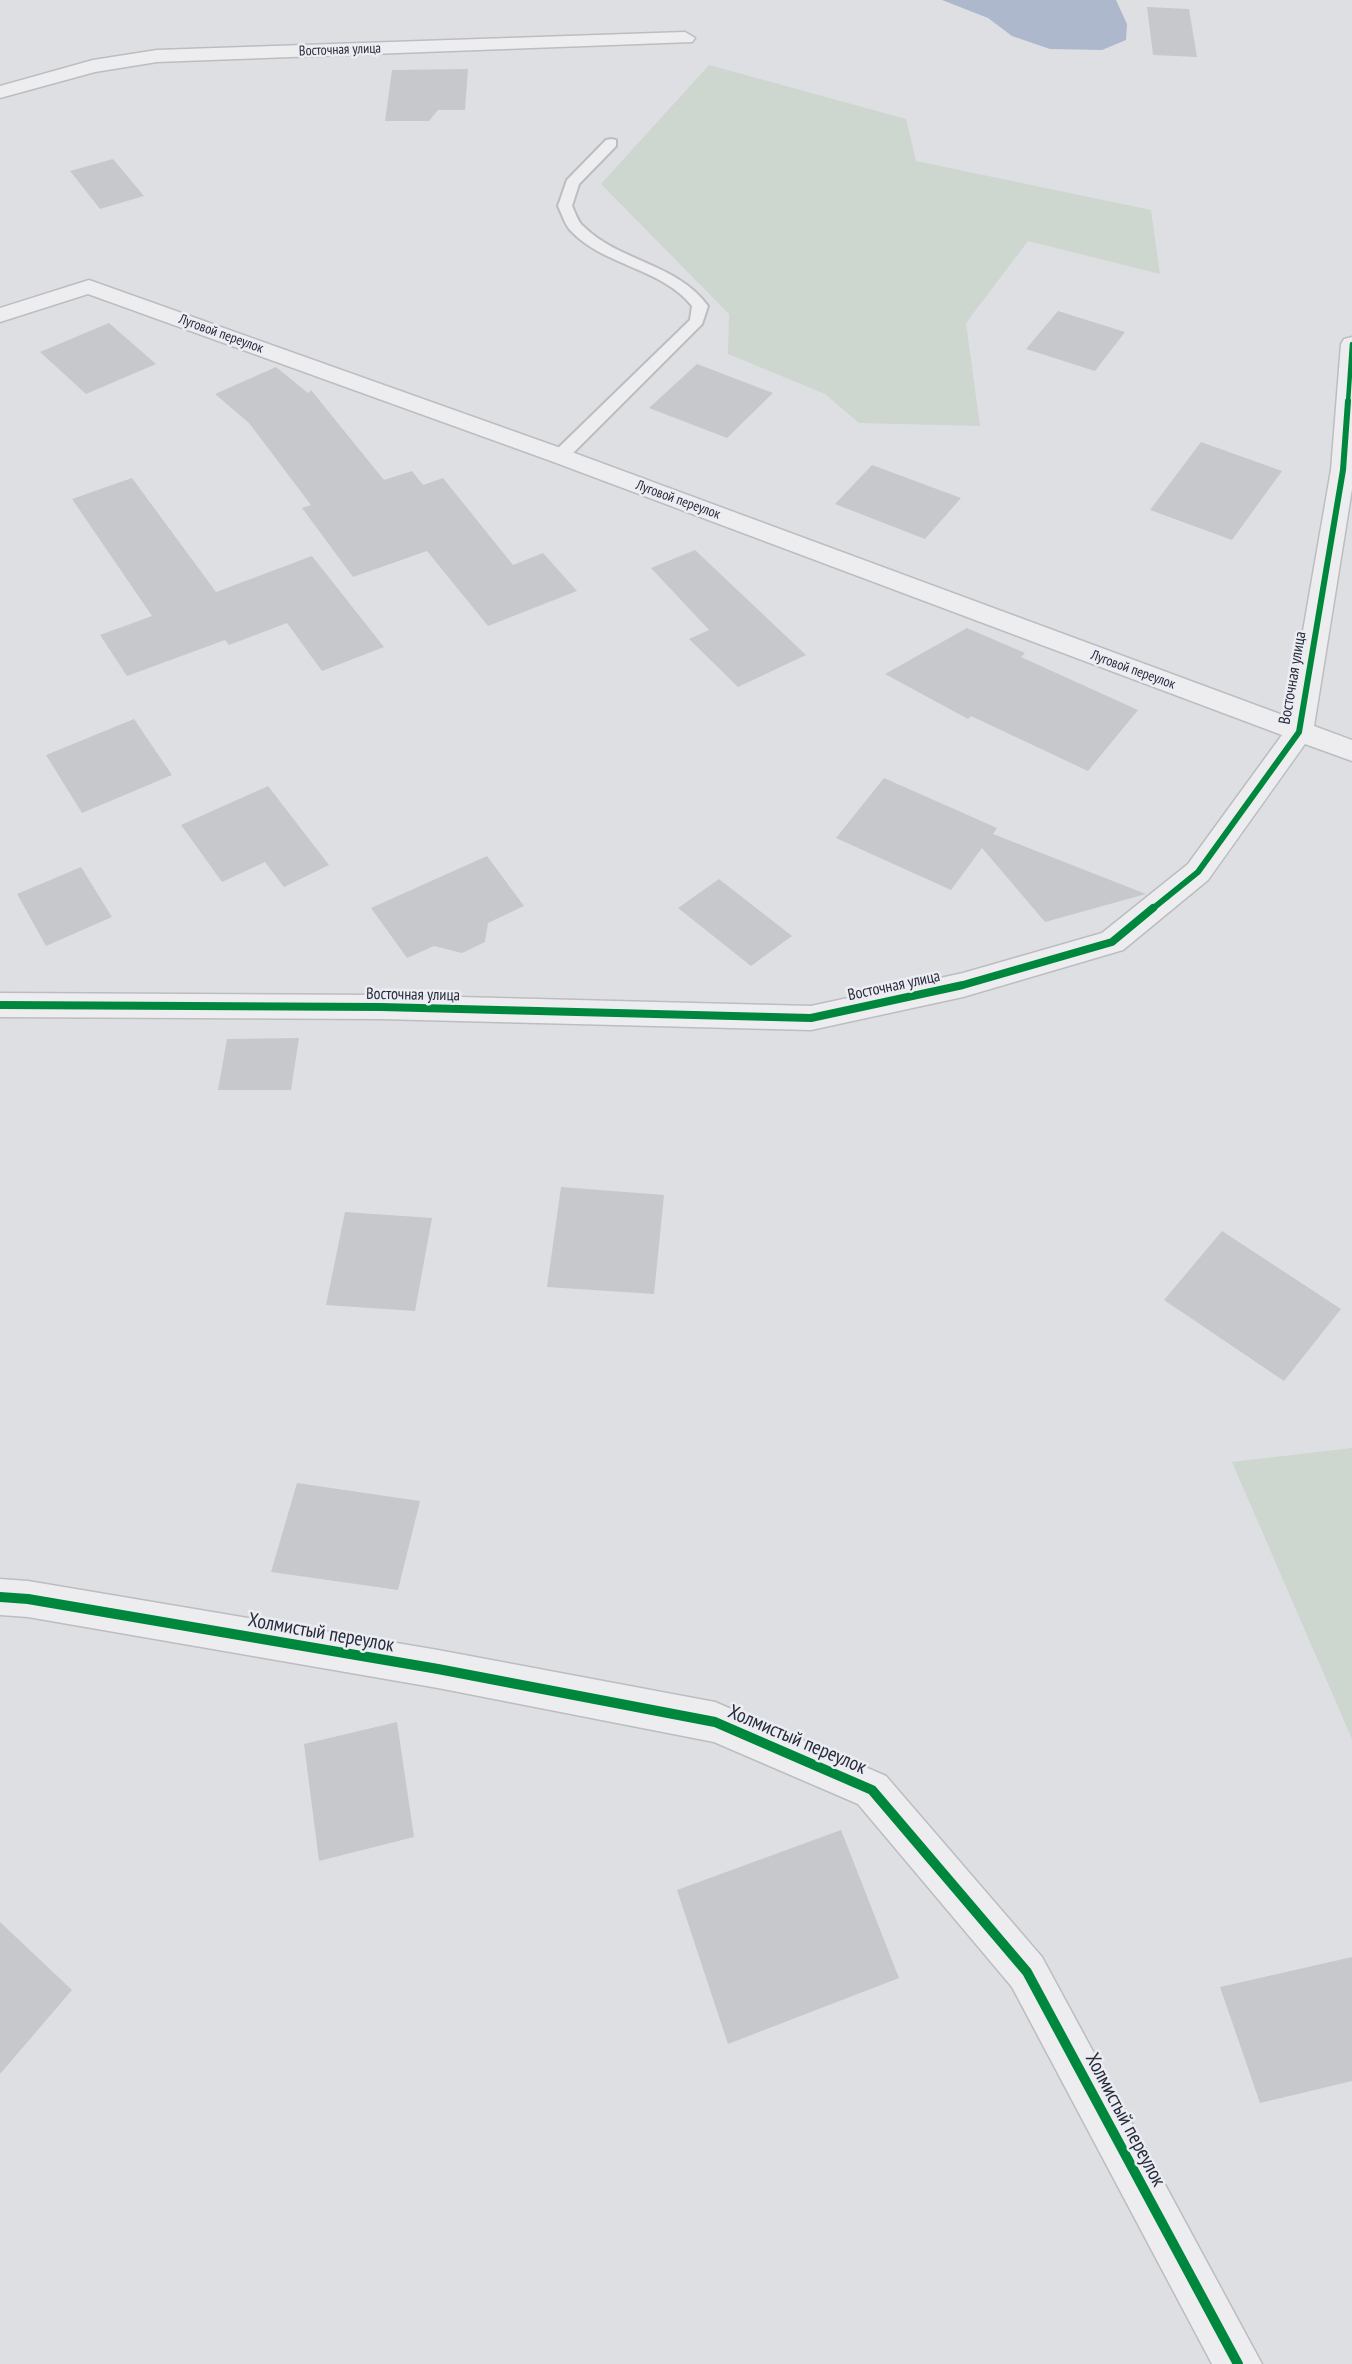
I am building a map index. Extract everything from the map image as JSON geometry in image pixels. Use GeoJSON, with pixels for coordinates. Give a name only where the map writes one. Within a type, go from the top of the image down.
{"type":"FeatureCollection","features":[{"type":"Feature","properties":{"kind":"street","name":"Восточная улица"},"geometry":{"type":"LineString","coordinates":[[0,93],[93,66],[157,56],[685,38]]}},
{"type":"Feature","properties":{"kind":"street","name":"Луговой переулок"},"geometry":{"type":"LineString","coordinates":[[0,315],[89,286],[560,456],[1352,751]]}},
{"type":"Feature","properties":{"kind":"street","name":"Восточная улица"},"geometry":{"type":"LineString","coordinates":[[0,1005],[369,1007],[811,1018],[963,985],[1112,942],[1198,872],[1299,732],[1343,470],[1352,344]]}},
{"type":"Feature","properties":{"kind":"street","name":"Холмистый переулок"},"geometry":{"type":"LineString","coordinates":[[0,1597],[28,1599],[438,1669],[715,1722],[872,1790],[1027,1972],[1238,2364]]}},
{"type":"Feature","properties":{"kind":"lane"},"geometry":{"type":"LineString","coordinates":[[560,456],[697,321],[700,306],[688,291],[666,276],[602,246],[576,228],[565,206],[572,183],[611,143]]}},
{"type":"Feature","properties":{"kind":"shaded area"},"geometry":{"type":"Polygon","coordinates":[[[709,65],[906,119],[916,161],[1151,210],[1160,274],[1028,241],[966,323],[980,426],[859,423],[825,394],[728,354],[729,314],[601,184],[709,65]]]}},
{"type":"Feature","properties":{"kind":"shaded area"},"geometry":{"type":"Polygon","coordinates":[[[1352,1448],[1352,1739],[1232,1462],[1352,1448]]]}},
{"type":"Feature","properties":{"kind":"water"},"geometry":{"type":"Polygon","coordinates":[[[942,0],[1116,0],[1127,24],[1126,40],[1102,50],[1050,49],[1012,36],[988,18],[942,0]]]}},
{"type":"Feature","properties":{"kind":"building"},"geometry":{"type":"Polygon","coordinates":[[[1147,7],[1189,9],[1197,57],[1153,55],[1147,7]]]}},
{"type":"Feature","properties":{"kind":"building"},"geometry":{"type":"Polygon","coordinates":[[[468,69],[465,110],[438,110],[429,121],[385,121],[392,70],[468,69]]]}},
{"type":"Feature","properties":{"kind":"building"},"geometry":{"type":"Polygon","coordinates":[[[113,159],[144,196],[100,209],[70,171],[113,159]]]}},
{"type":"Feature","properties":{"kind":"building"},"geometry":{"type":"Polygon","coordinates":[[[1058,311],[1125,332],[1095,371],[1026,349],[1058,311]]]}},
{"type":"Feature","properties":{"kind":"building"},"geometry":{"type":"Polygon","coordinates":[[[109,323],[156,364],[86,394],[40,352],[109,323]]]}},
{"type":"Feature","properties":{"kind":"building"},"geometry":{"type":"Polygon","coordinates":[[[697,364],[773,393],[727,438],[649,408],[697,364]]]}},
{"type":"Feature","properties":{"kind":"building"},"geometry":{"type":"Polygon","coordinates":[[[276,367],[308,393],[311,390],[384,480],[412,471],[423,485],[443,478],[513,565],[543,553],[577,591],[488,626],[427,551],[353,577],[302,508],[311,505],[249,423],[215,394],[276,367]]]}},
{"type":"Feature","properties":{"kind":"building"},"geometry":{"type":"Polygon","coordinates":[[[1201,442],[1282,471],[1232,540],[1150,510],[1201,442]]]}},
{"type":"Feature","properties":{"kind":"building"},"geometry":{"type":"Polygon","coordinates":[[[872,465],[961,498],[925,539],[835,504],[872,465]]]}},
{"type":"Feature","properties":{"kind":"building"},"geometry":{"type":"Polygon","coordinates":[[[132,478],[216,592],[312,556],[384,647],[322,671],[287,623],[229,645],[225,640],[127,676],[100,635],[152,616],[72,499],[132,478]]]}},
{"type":"Feature","properties":{"kind":"building"},"geometry":{"type":"Polygon","coordinates":[[[695,550],[806,655],[738,687],[689,639],[709,630],[651,568],[695,550]]]}},
{"type":"Feature","properties":{"kind":"building"},"geometry":{"type":"Polygon","coordinates":[[[967,628],[1025,653],[1021,657],[1138,710],[1088,771],[971,716],[968,719],[885,674],[967,628]]]}},
{"type":"Feature","properties":{"kind":"building"},"geometry":{"type":"Polygon","coordinates":[[[134,719],[172,775],[82,813],[46,755],[134,719]]]}},
{"type":"Feature","properties":{"kind":"building"},"geometry":{"type":"Polygon","coordinates":[[[884,778],[997,828],[993,834],[1146,894],[1045,922],[982,848],[951,890],[836,838],[884,778]]]}},
{"type":"Feature","properties":{"kind":"building"},"geometry":{"type":"Polygon","coordinates":[[[268,786],[329,865],[284,887],[265,862],[222,882],[181,825],[268,786]]]}},
{"type":"Feature","properties":{"kind":"building"},"geometry":{"type":"Polygon","coordinates":[[[487,856],[524,906],[488,923],[485,942],[462,953],[434,946],[407,958],[371,908],[487,856]]]}},
{"type":"Feature","properties":{"kind":"building"},"geometry":{"type":"Polygon","coordinates":[[[81,867],[112,917],[46,946],[17,894],[81,867]]]}},
{"type":"Feature","properties":{"kind":"building"},"geometry":{"type":"Polygon","coordinates":[[[719,879],[792,936],[751,966],[678,908],[719,879]]]}},
{"type":"Feature","properties":{"kind":"building"},"geometry":{"type":"Polygon","coordinates":[[[299,1038],[291,1090],[218,1090],[227,1039],[299,1038]]]}},
{"type":"Feature","properties":{"kind":"building"},"geometry":{"type":"Polygon","coordinates":[[[561,1187],[664,1195],[654,1294],[547,1287],[561,1187]]]}},
{"type":"Feature","properties":{"kind":"building"},"geometry":{"type":"Polygon","coordinates":[[[345,1212],[432,1218],[415,1311],[326,1305],[345,1212]]]}},
{"type":"Feature","properties":{"kind":"building"},"geometry":{"type":"Polygon","coordinates":[[[1222,1231],[1341,1309],[1284,1381],[1164,1300],[1222,1231]]]}},
{"type":"Feature","properties":{"kind":"building"},"geometry":{"type":"Polygon","coordinates":[[[297,1483],[420,1501],[398,1590],[271,1572],[297,1483]]]}},
{"type":"Feature","properties":{"kind":"building"},"geometry":{"type":"Polygon","coordinates":[[[397,1722],[414,1837],[319,1861],[304,1744],[397,1722]]]}},
{"type":"Feature","properties":{"kind":"building"},"geometry":{"type":"Polygon","coordinates":[[[841,1830],[899,1978],[728,2044],[677,1890],[841,1830]]]}},
{"type":"Feature","properties":{"kind":"building"},"geometry":{"type":"Polygon","coordinates":[[[0,1922],[72,1990],[0,2074],[0,1922]]]}},
{"type":"Feature","properties":{"kind":"building"},"geometry":{"type":"Polygon","coordinates":[[[1352,1957],[1352,2081],[1260,2103],[1220,1987],[1352,1957]]]}},
{"type":"Feature","properties":{"kind":"cycle path"},"geometry":{"type":"LineString","coordinates":[[0,1005],[381,1007],[811,1018],[963,985],[1112,942],[1198,872],[1299,732],[1343,470],[1352,344]]}},
{"type":"Feature","properties":{"kind":"cycle path"},"geometry":{"type":"LineString","coordinates":[[0,1597],[28,1599],[438,1669],[715,1722],[872,1790],[1027,1972],[1238,2364]]}}]}
